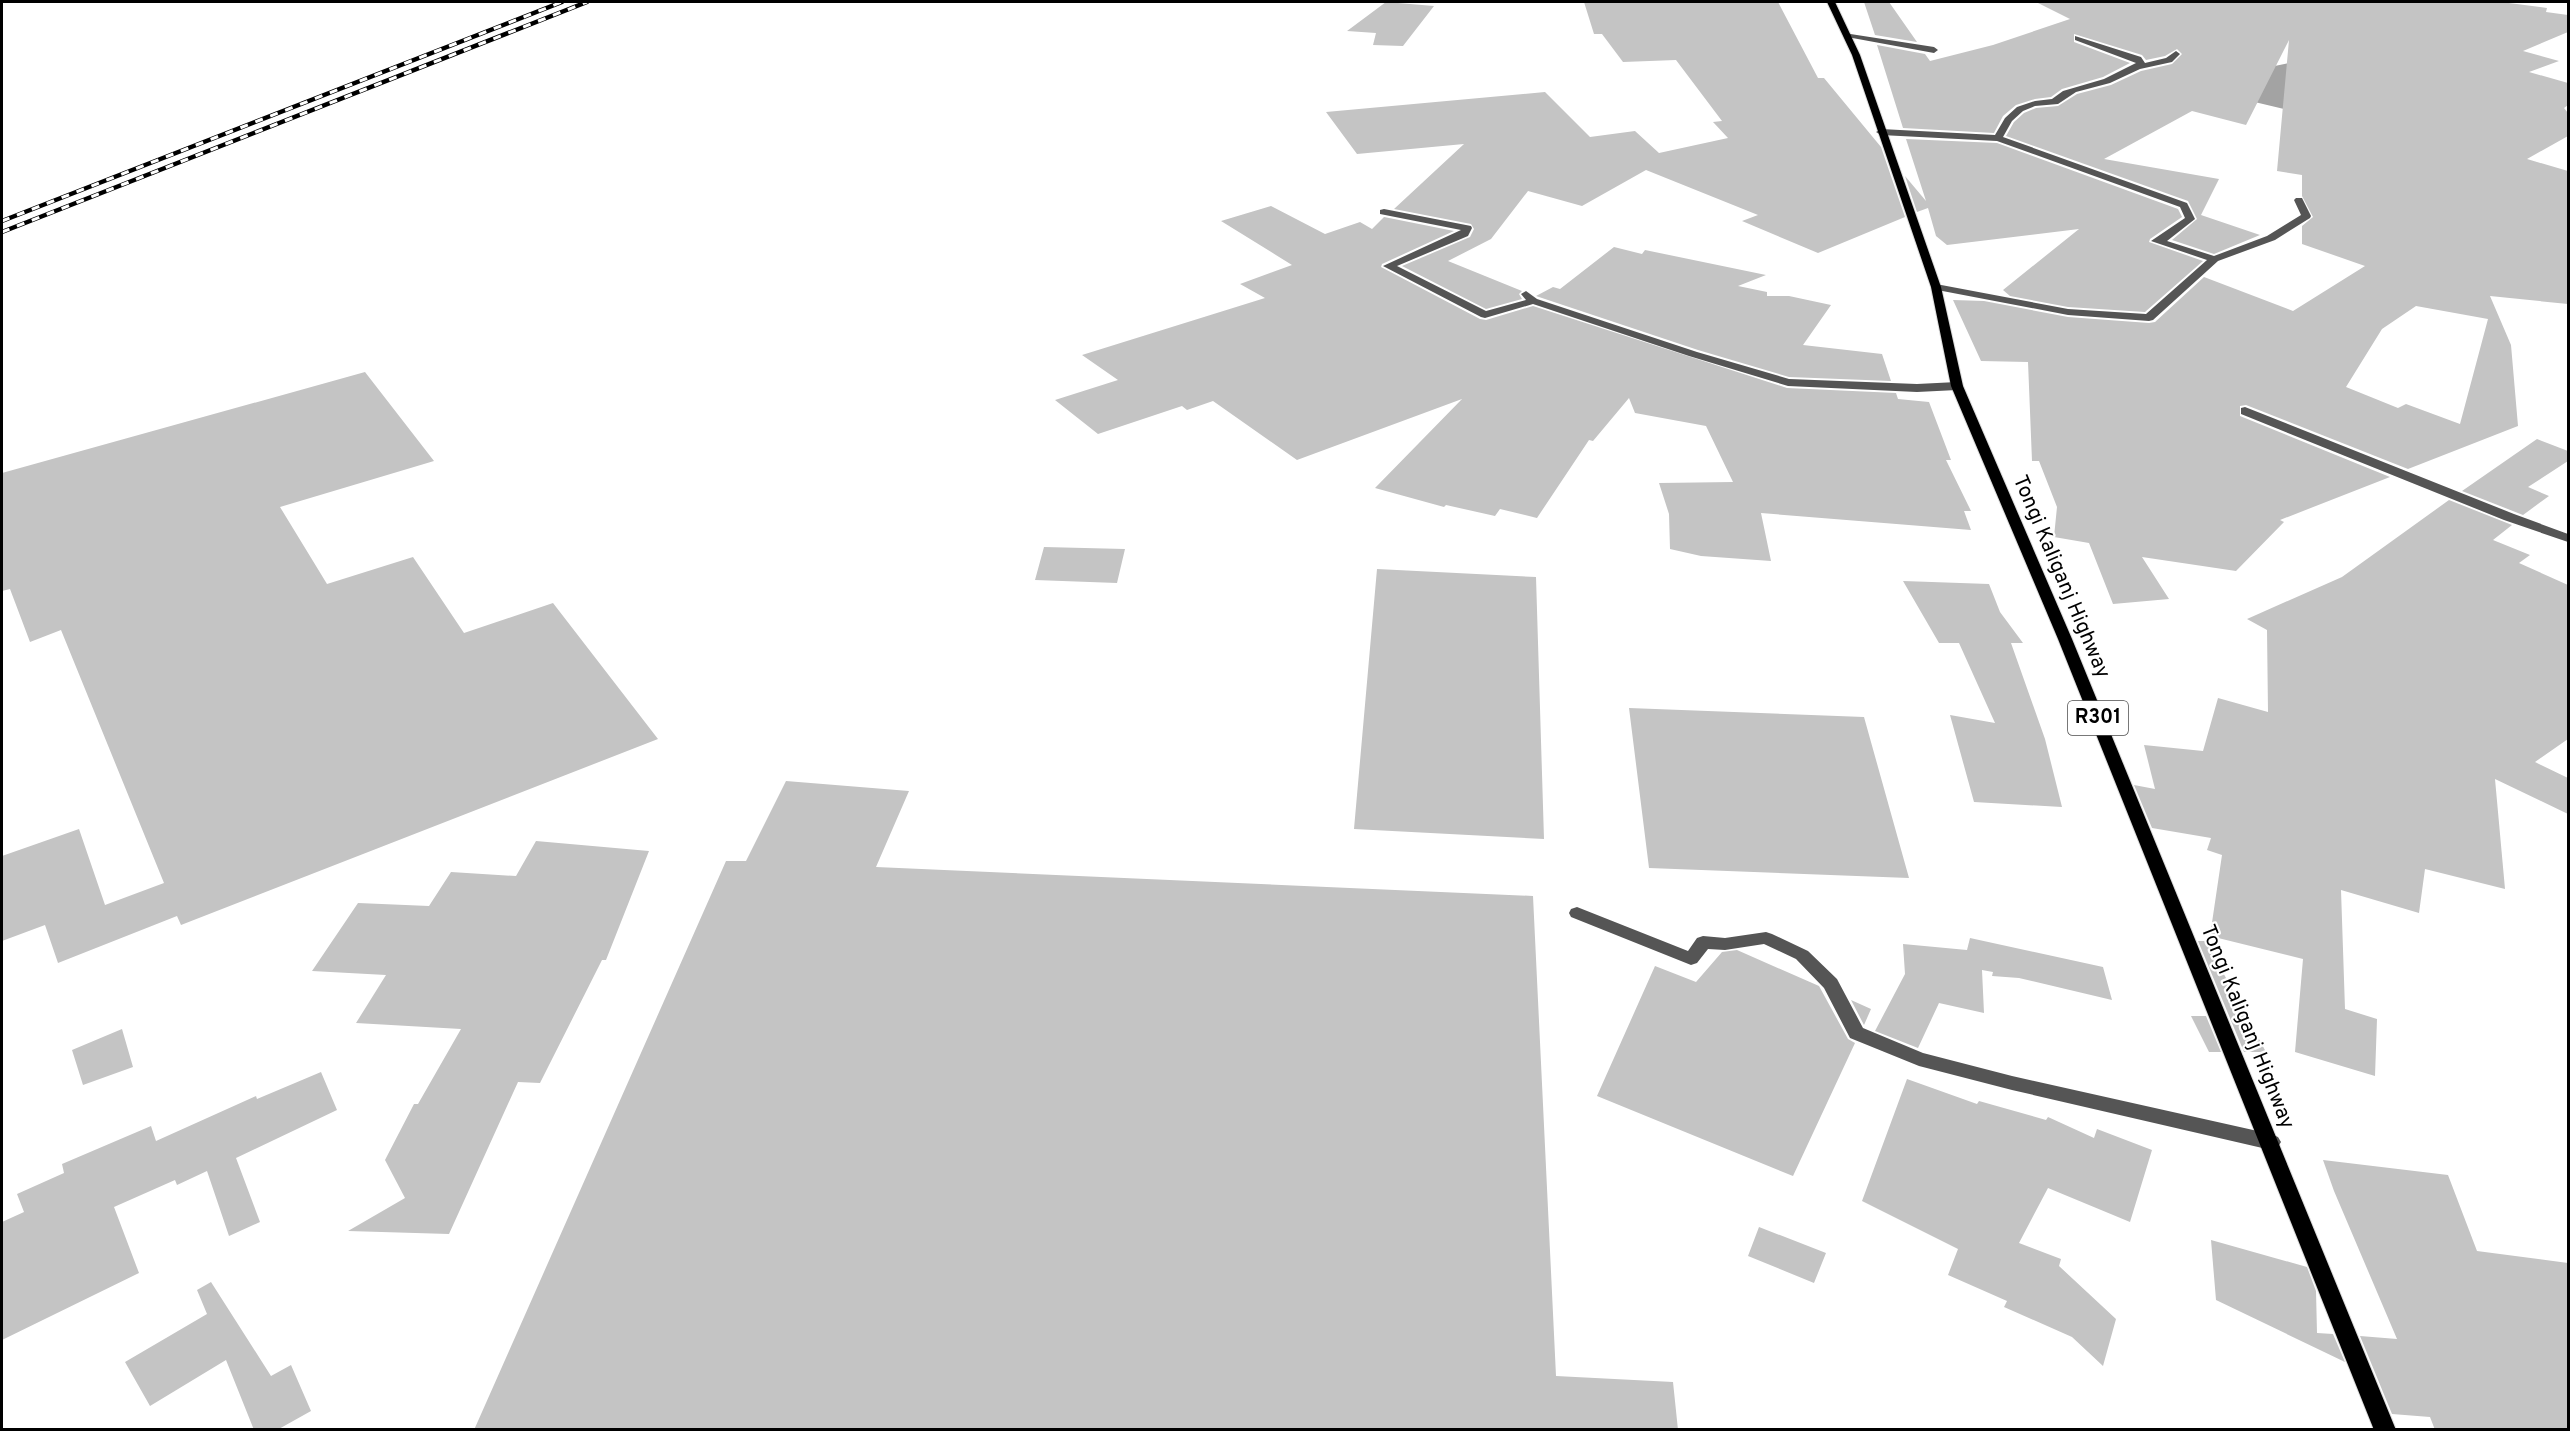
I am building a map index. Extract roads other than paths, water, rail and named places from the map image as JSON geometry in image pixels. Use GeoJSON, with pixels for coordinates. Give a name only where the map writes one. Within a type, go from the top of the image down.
{"type":"FeatureCollection","features":[{"type":"Feature","properties":{"kind":"main road","name":"Tongi Kaliganj Highway"},"geometry":{"type":"LineString","coordinates":[[1831,2],[1856,55],[1936,287],[1957,386],[2066,639],[2271,1142],[2385,1430]]}},
{"type":"Feature","properties":{"kind":"street"},"geometry":{"type":"LineString","coordinates":[[1847,35],[1934,50]]}},
{"type":"Feature","properties":{"kind":"street"},"geometry":{"type":"LineString","coordinates":[[2078,38],[2138,59],[2141,63],[2137,67]]}},
{"type":"Feature","properties":{"kind":"street"},"geometry":{"type":"LineString","coordinates":[[1998,138],[2015,110],[2035,102],[2055,102],[2060,96],[2091,83],[2105,82],[2137,67],[2169,60],[2176,54]]}},
{"type":"Feature","properties":{"kind":"street"},"geometry":{"type":"LineString","coordinates":[[1881,132],[1998,138],[2184,205],[2190,219],[2156,241],[2214,260]]}},
{"type":"Feature","properties":{"kind":"street"},"geometry":{"type":"LineString","coordinates":[[1936,287],[2068,312],[2149,318],[2214,260],[2271,238],[2306,216],[2299,200]]}},
{"type":"Feature","properties":{"kind":"street"},"geometry":{"type":"LineString","coordinates":[[1384,212],[1467,228],[1464,234],[1388,266],[1485,315],[1529,297],[1693,354],[1788,382],[1917,388],[1957,386]]}},
{"type":"Feature","properties":{"kind":"street"},"geometry":{"type":"LineString","coordinates":[[2245,411],[2509,517],[2568,538]]}},
{"type":"Feature","properties":{"kind":"street"},"geometry":{"type":"LineString","coordinates":[[1577,913],[1691,959],[1703,942],[1725,944],[1766,938],[1802,955],[1831,984],[1856,1033],[1919,1059],[2012,1083],[2271,1142]]}},
{"type":"Feature","properties":{"kind":"railway"},"geometry":{"type":"LineString","coordinates":[[2,221],[562,2]]}},
{"type":"Feature","properties":{"kind":"railway"},"geometry":{"type":"LineString","coordinates":[[2,232],[587,2]]}}]}
